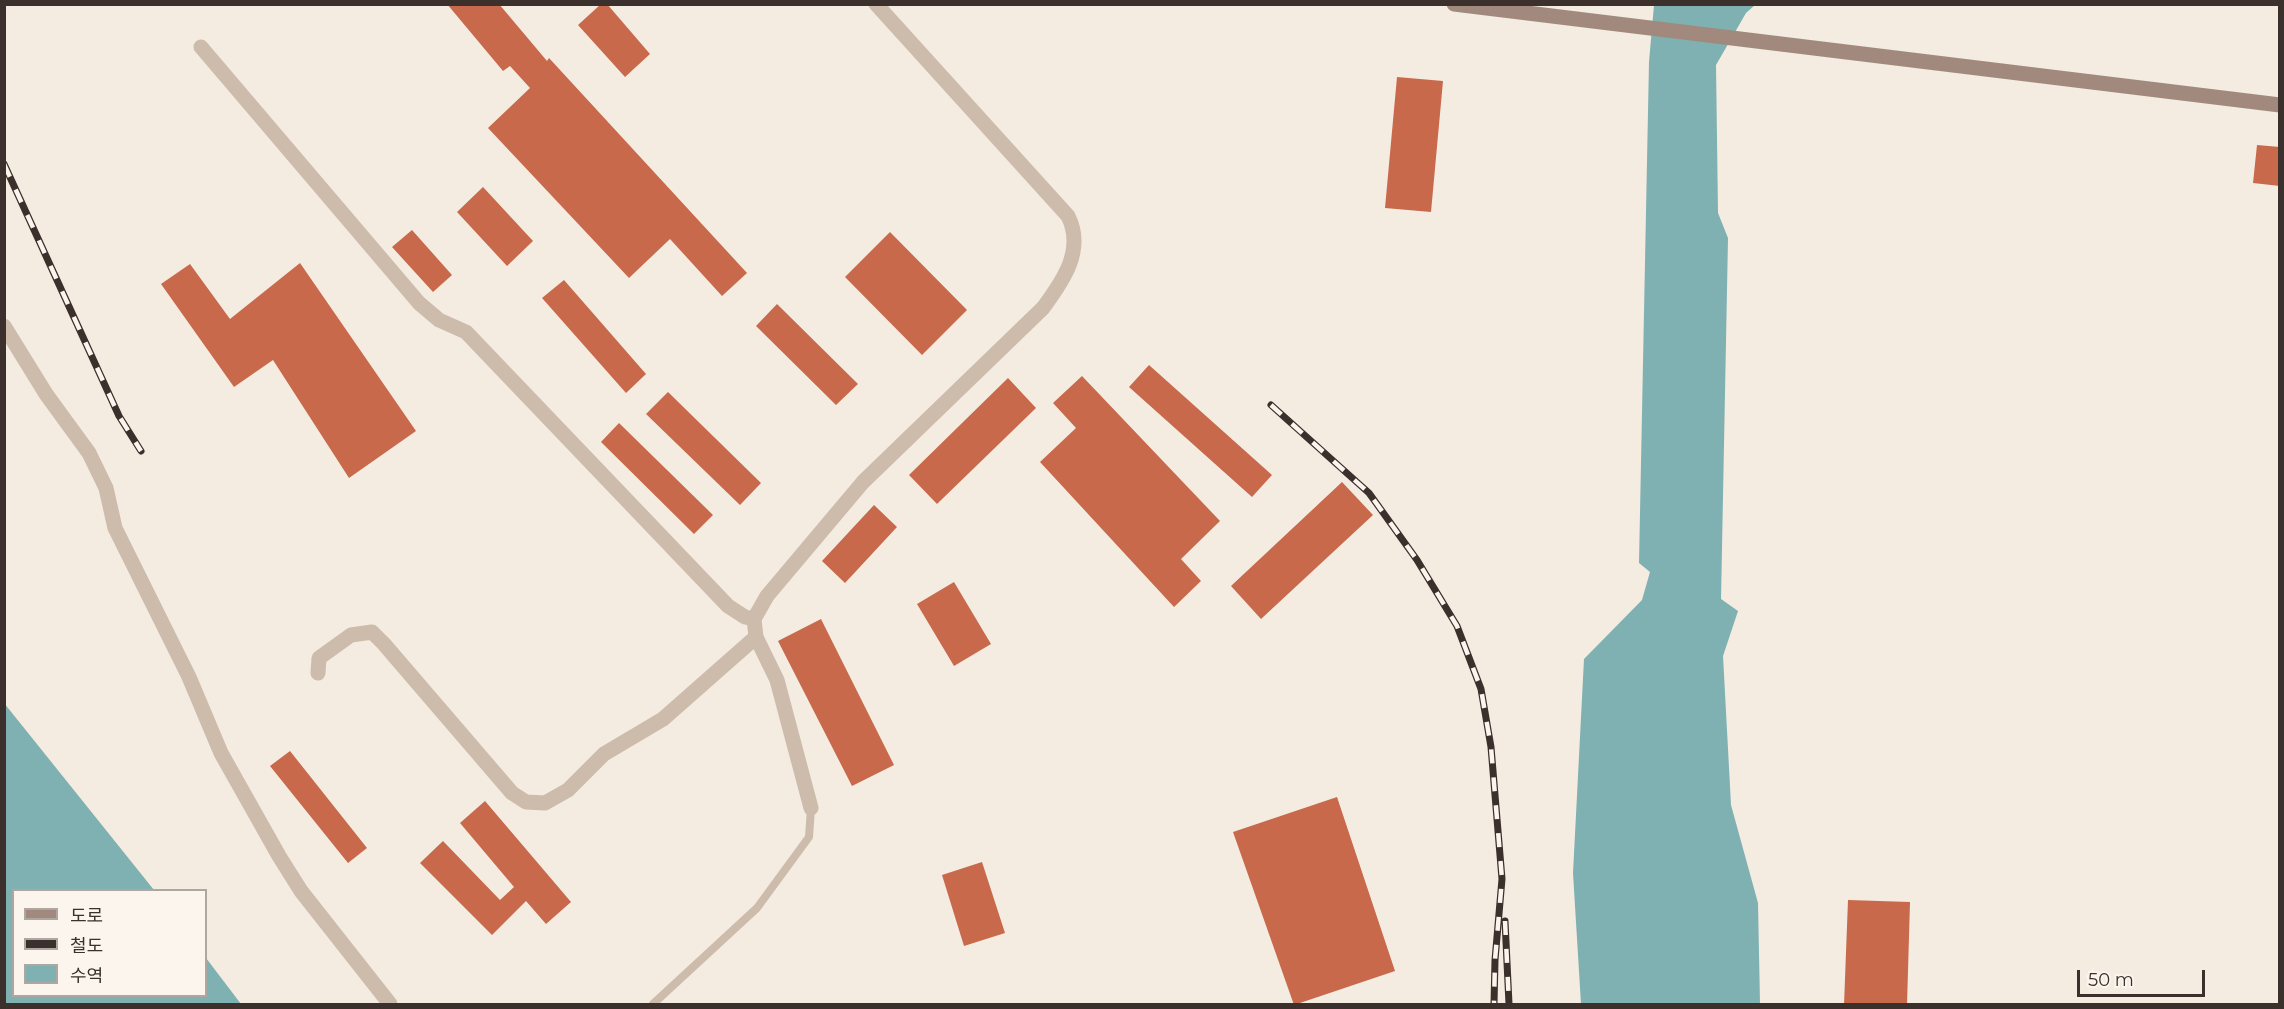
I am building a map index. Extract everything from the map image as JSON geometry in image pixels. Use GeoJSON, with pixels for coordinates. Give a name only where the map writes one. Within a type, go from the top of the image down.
{"type":"FeatureCollection","features":[{"type":"Feature","properties":{"kind":"main road"},"geometry":{"type":"LineString","coordinates":[[1454,4],[1625,27],[2280,105]]}},
{"type":"Feature","properties":{"kind":"street"},"geometry":{"type":"LineString","coordinates":[[811,808],[777,680],[756,637],[754,619],[767,596],[863,482],[1044,308],[1066,277],[1074,247],[1074,228],[1068,216],[876,4]]}},
{"type":"Feature","properties":{"kind":"street"},"geometry":{"type":"LineString","coordinates":[[201,46],[419,303],[439,320],[466,332],[728,606],[745,617],[754,619]]}},
{"type":"Feature","properties":{"kind":"street"},"geometry":{"type":"LineString","coordinates":[[4,327],[46,394],[89,453],[106,488],[115,528],[189,677],[221,753],[279,855],[301,891],[390,1005]]}},
{"type":"Feature","properties":{"kind":"street"},"geometry":{"type":"LineString","coordinates":[[318,673],[319,658],[351,635],[372,632],[512,793],[526,802],[545,803],[568,790],[604,754],[663,719],[756,637]]}},
{"type":"Feature","properties":{"kind":"lane"},"geometry":{"type":"LineString","coordinates":[[653,1005],[757,908],[809,837],[811,808]]}},
{"type":"Feature","properties":{"kind":"water"},"geometry":{"type":"Polygon","coordinates":[[[1654,5],[1755,5],[1746,13],[1716,65],[1718,213],[1728,238],[1721,599],[1738,611],[1723,656],[1731,805],[1758,903],[1760,1004],[1581,1004],[1573,873],[1584,659],[1642,600],[1650,572],[1639,563],[1649,62],[1654,5]]]}},
{"type":"Feature","properties":{"kind":"water"},"geometry":{"type":"Polygon","coordinates":[[[4,703],[153,889],[12,889],[12,997],[207,997],[207,959],[241,1004],[5,1004],[4,703]]]}},
{"type":"Feature","properties":{"kind":"building"},"geometry":{"type":"Polygon","coordinates":[[[447,4],[499,4],[547,61],[549,58],[747,273],[722,296],[670,239],[629,278],[488,128],[530,88],[510,66],[503,71],[447,4]]]}},
{"type":"Feature","properties":{"kind":"building"},"geometry":{"type":"Polygon","coordinates":[[[601,4],[607,4],[650,54],[625,77],[578,25],[601,4]]]}},
{"type":"Feature","properties":{"kind":"building"},"geometry":{"type":"Polygon","coordinates":[[[1397,77],[1443,81],[1431,212],[1385,208],[1397,77]]]}},
{"type":"Feature","properties":{"kind":"building"},"geometry":{"type":"Polygon","coordinates":[[[2257,145],[2280,147],[2280,186],[2253,183],[2257,145]]]}},
{"type":"Feature","properties":{"kind":"building"},"geometry":{"type":"Polygon","coordinates":[[[483,187],[533,241],[507,266],[457,212],[483,187]]]}},
{"type":"Feature","properties":{"kind":"building"},"geometry":{"type":"Polygon","coordinates":[[[412,230],[452,275],[433,292],[392,247],[412,230]]]}},
{"type":"Feature","properties":{"kind":"building"},"geometry":{"type":"Polygon","coordinates":[[[890,232],[967,310],[922,355],[845,277],[890,232]]]}},
{"type":"Feature","properties":{"kind":"building"},"geometry":{"type":"Polygon","coordinates":[[[300,263],[416,431],[349,478],[273,360],[234,387],[161,284],[190,264],[230,319],[300,263]]]}},
{"type":"Feature","properties":{"kind":"building"},"geometry":{"type":"Polygon","coordinates":[[[564,280],[646,374],[626,393],[542,298],[564,280]]]}},
{"type":"Feature","properties":{"kind":"building"},"geometry":{"type":"Polygon","coordinates":[[[777,304],[858,384],[836,405],[756,326],[777,304]]]}},
{"type":"Feature","properties":{"kind":"building"},"geometry":{"type":"Polygon","coordinates":[[[1149,365],[1272,475],[1252,497],[1129,387],[1149,365]]]}},
{"type":"Feature","properties":{"kind":"building"},"geometry":{"type":"Polygon","coordinates":[[[1082,376],[1220,521],[1181,559],[1201,581],[1174,607],[1040,462],[1076,428],[1053,403],[1082,376]]]}},
{"type":"Feature","properties":{"kind":"building"},"geometry":{"type":"Polygon","coordinates":[[[1008,378],[1036,408],[937,504],[909,475],[1008,378]]]}},
{"type":"Feature","properties":{"kind":"building"},"geometry":{"type":"Polygon","coordinates":[[[668,392],[761,483],[740,505],[646,414],[668,392]]]}},
{"type":"Feature","properties":{"kind":"building"},"geometry":{"type":"Polygon","coordinates":[[[619,423],[713,515],[694,534],[601,442],[619,423]]]}},
{"type":"Feature","properties":{"kind":"building"},"geometry":{"type":"Polygon","coordinates":[[[1342,482],[1373,515],[1261,619],[1231,586],[1342,482]]]}},
{"type":"Feature","properties":{"kind":"building"},"geometry":{"type":"Polygon","coordinates":[[[874,505],[897,527],[845,583],[822,561],[874,505]]]}},
{"type":"Feature","properties":{"kind":"building"},"geometry":{"type":"Polygon","coordinates":[[[954,582],[991,644],[954,666],[917,604],[954,582]]]}},
{"type":"Feature","properties":{"kind":"building"},"geometry":{"type":"Polygon","coordinates":[[[821,619],[894,765],[852,786],[778,641],[821,619]]]}},
{"type":"Feature","properties":{"kind":"building"},"geometry":{"type":"Polygon","coordinates":[[[290,751],[367,848],[348,863],[270,766],[290,751]]]}},
{"type":"Feature","properties":{"kind":"building"},"geometry":{"type":"Polygon","coordinates":[[[1337,797],[1395,971],[1294,1005],[1233,832],[1337,797]]]}},
{"type":"Feature","properties":{"kind":"building"},"geometry":{"type":"Polygon","coordinates":[[[485,801],[571,902],[546,924],[526,901],[492,935],[420,863],[443,841],[500,900],[514,887],[460,823],[485,801]]]}},
{"type":"Feature","properties":{"kind":"building"},"geometry":{"type":"Polygon","coordinates":[[[982,862],[1005,933],[964,946],[942,875],[982,862]]]}},
{"type":"Feature","properties":{"kind":"building"},"geometry":{"type":"Polygon","coordinates":[[[1848,900],[1910,902],[1907,1005],[1844,1005],[1848,900]]]}},
{"type":"Feature","properties":{"kind":"railway"},"geometry":{"type":"LineString","coordinates":[[4,164],[119,416],[141,451]]}},
{"type":"Feature","properties":{"kind":"railway"},"geometry":{"type":"LineString","coordinates":[[1271,405],[1369,493],[1417,560],[1457,626],[1481,689],[1491,747],[1502,879],[1495,960],[1494,1004]]}},
{"type":"Feature","properties":{"kind":"railway"},"geometry":{"type":"LineString","coordinates":[[1505,921],[1509,1004]]}}]}
